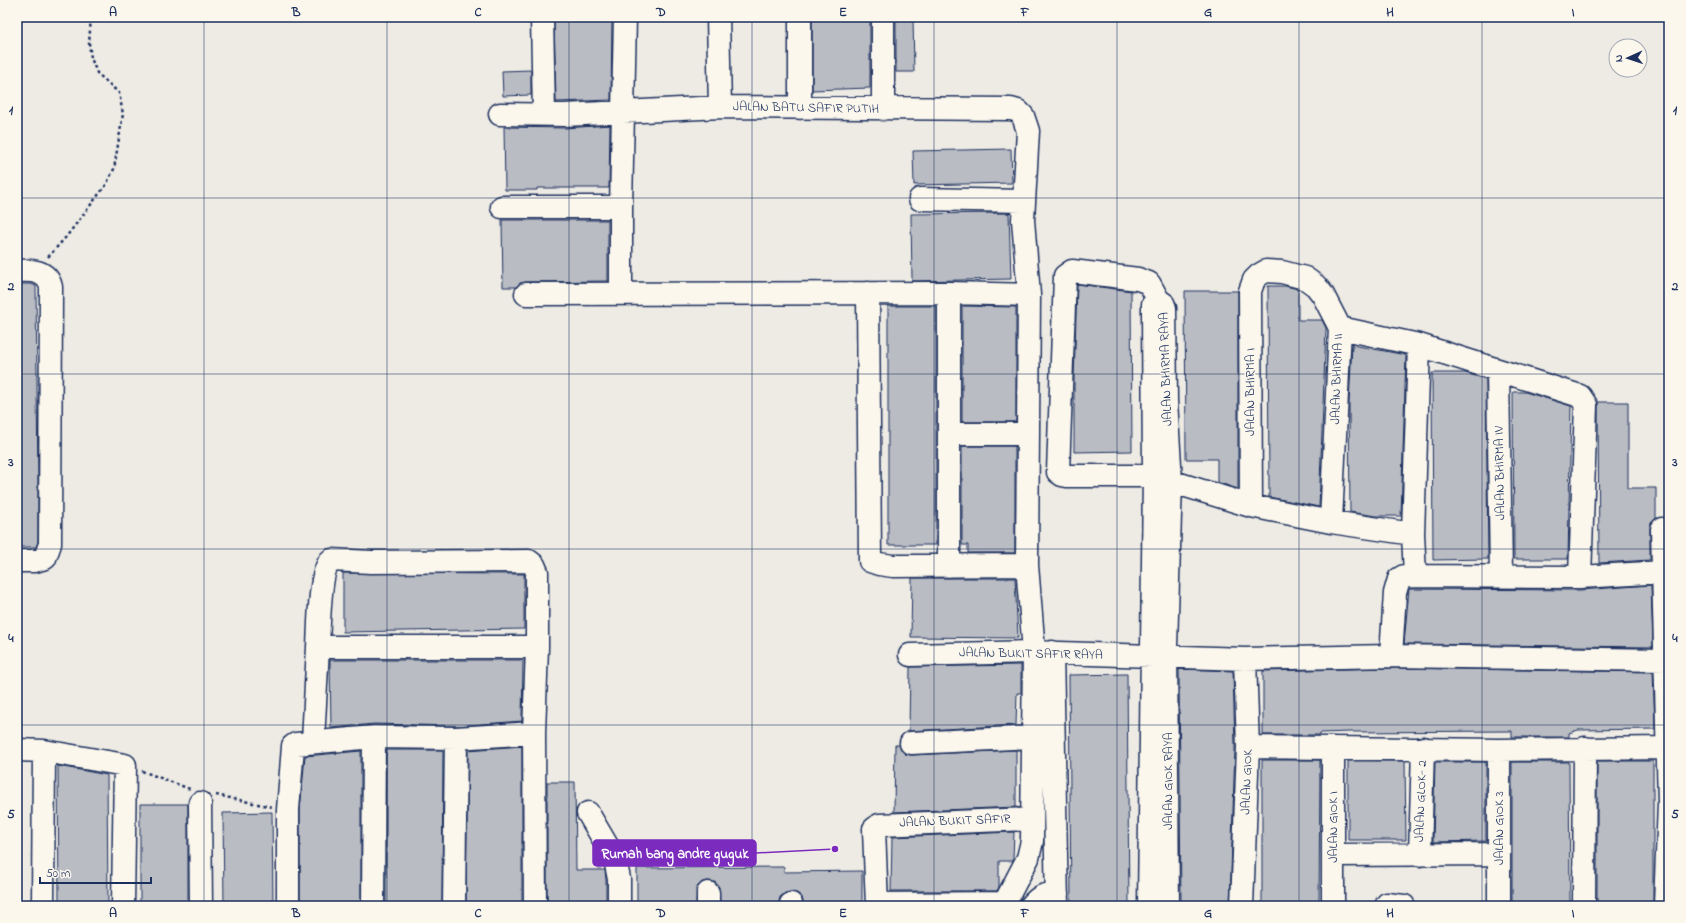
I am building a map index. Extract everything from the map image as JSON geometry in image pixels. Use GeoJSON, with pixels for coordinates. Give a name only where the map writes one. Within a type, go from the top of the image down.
{"type":"FeatureCollection","features":[{"type":"Feature","properties":{"kind":"street"},"geometry":{"type":"LineString","coordinates":[[542,17],[544,114]]}},
{"type":"Feature","properties":{"kind":"street"},"geometry":{"type":"LineString","coordinates":[[621,292],[621,207],[625,17]]}},
{"type":"Feature","properties":{"kind":"street"},"geometry":{"type":"LineString","coordinates":[[718,17],[720,107]]}},
{"type":"Feature","properties":{"kind":"street"},"geometry":{"type":"LineString","coordinates":[[800,17],[800,108]]}},
{"type":"Feature","properties":{"kind":"street"},"geometry":{"type":"LineString","coordinates":[[883,109],[884,17]]}},
{"type":"Feature","properties":{"kind":"street","name":"JALAN BATU SAFIR PUTIH"},"geometry":{"type":"LineString","coordinates":[[500,114],[565,115],[720,107],[1011,109],[1018,111],[1023,116],[1028,131],[1023,201]]}},
{"type":"Feature","properties":{"kind":"street"},"geometry":{"type":"LineString","coordinates":[[920,199],[1023,201],[1029,295],[1027,566],[1043,652],[1057,900],[1045,894],[1038,897],[1032,906]]}},
{"type":"Feature","properties":{"kind":"street"},"geometry":{"type":"LineString","coordinates":[[502,207],[621,207]]}},
{"type":"Feature","properties":{"kind":"street"},"geometry":{"type":"LineString","coordinates":[[17,561],[45,558],[50,544],[51,287],[47,278],[26,270]]}},
{"type":"Feature","properties":{"kind":"street","name":"JALAN BHIRMA RAYA"},"geometry":{"type":"LineString","coordinates":[[1159,657],[1163,478],[1153,304],[1159,301],[1149,283],[1138,279],[1072,271],[1065,276],[1063,282],[1058,472],[1062,475],[1068,476],[1163,478]]}},
{"type":"Feature","properties":{"kind":"street","name":"JALAN BHIRMA II"},"geometry":{"type":"LineString","coordinates":[[1254,280],[1266,271],[1282,272],[1305,278],[1316,286],[1323,295],[1340,328],[1330,522]]}},
{"type":"Feature","properties":{"kind":"street","name":"JALAN BHIRMA I"},"geometry":{"type":"LineString","coordinates":[[1251,506],[1250,291],[1254,280]]}},
{"type":"Feature","properties":{"kind":"street"},"geometry":{"type":"LineString","coordinates":[[526,294],[621,292],[949,293],[1029,295]]}},
{"type":"Feature","properties":{"kind":"street"},"geometry":{"type":"LineString","coordinates":[[868,293],[870,561],[893,566],[1027,566]]}},
{"type":"Feature","properties":{"kind":"street"},"geometry":{"type":"LineString","coordinates":[[949,293],[949,566]]}},
{"type":"Feature","properties":{"kind":"street"},"geometry":{"type":"LineString","coordinates":[[1340,328],[1420,344],[1580,396],[1584,400],[1586,405],[1580,577]]}},
{"type":"Feature","properties":{"kind":"street"},"geometry":{"type":"LineString","coordinates":[[1415,575],[1413,534],[1420,344]]}},
{"type":"Feature","properties":{"kind":"street","name":"JALAN BHIRMA IV"},"geometry":{"type":"LineString","coordinates":[[1498,370],[1502,576]]}},
{"type":"Feature","properties":{"kind":"street"},"geometry":{"type":"LineString","coordinates":[[949,434],[1028,434]]}},
{"type":"Feature","properties":{"kind":"street"},"geometry":{"type":"LineString","coordinates":[[1163,478],[1251,506],[1330,522],[1413,534]]}},
{"type":"Feature","properties":{"kind":"street"},"geometry":{"type":"LineString","coordinates":[[1662,529],[1669,803],[1665,906]]}},
{"type":"Feature","properties":{"kind":"street"},"geometry":{"type":"LineString","coordinates":[[313,741],[322,583],[327,564],[333,559],[371,562],[529,561],[534,565],[537,572],[537,647],[534,733],[535,906]]}},
{"type":"Feature","properties":{"kind":"street"},"geometry":{"type":"LineString","coordinates":[[1391,656],[1396,585],[1404,576],[1580,577],[1664,572]]}},
{"type":"Feature","properties":{"kind":"street"},"geometry":{"type":"LineString","coordinates":[[318,647],[537,647]]}},
{"type":"Feature","properties":{"kind":"street"},"geometry":{"type":"LineString","coordinates":[[877,905],[1011,902],[1031,850],[1032,737],[1043,652]]}},
{"type":"Feature","properties":{"kind":"street","name":"JALAN BUKIT SAFIR RAYA"},"geometry":{"type":"LineString","coordinates":[[910,655],[1043,652],[1245,659],[1391,656],[1665,660]]}},
{"type":"Feature","properties":{"kind":"street","name":"JALAN GIOK RAYA"},"geometry":{"type":"LineString","coordinates":[[1149,906],[1159,657]]}},
{"type":"Feature","properties":{"kind":"street","name":"JALAN GIOK RAYA"},"geometry":{"type":"LineString","coordinates":[[1159,657],[1168,906]]}},
{"type":"Feature","properties":{"kind":"street","name":"JALAN GIOK"},"geometry":{"type":"LineString","coordinates":[[1242,906],[1248,747],[1245,659]]}},
{"type":"Feature","properties":{"kind":"street"},"geometry":{"type":"LineString","coordinates":[[288,906],[288,810],[294,746],[298,743],[374,737],[456,738],[534,733]]}},
{"type":"Feature","properties":{"kind":"street"},"geometry":{"type":"LineString","coordinates":[[373,906],[374,737]]}},
{"type":"Feature","properties":{"kind":"street"},"geometry":{"type":"LineString","coordinates":[[911,743],[1032,737]]}},
{"type":"Feature","properties":{"kind":"street"},"geometry":{"type":"LineString","coordinates":[[454,906],[456,738]]}},
{"type":"Feature","properties":{"kind":"street"},"geometry":{"type":"LineString","coordinates":[[1248,747],[1499,750],[1667,748]]}},
{"type":"Feature","properties":{"kind":"street","name":"JALAN GIOK I"},"geometry":{"type":"LineString","coordinates":[[1333,748],[1333,906]]}},
{"type":"Feature","properties":{"kind":"street","name":"JALAN GLOK- 2"},"geometry":{"type":"LineString","coordinates":[[1420,855],[1423,748]]}},
{"type":"Feature","properties":{"kind":"street"},"geometry":{"type":"LineString","coordinates":[[1584,906],[1585,748]]}},
{"type":"Feature","properties":{"kind":"street"},"geometry":{"type":"LineString","coordinates":[[17,750],[44,751],[125,765],[123,906]]}},
{"type":"Feature","properties":{"kind":"street","name":"JALAN GIOK 3"},"geometry":{"type":"LineString","coordinates":[[1499,750],[1499,906]]}},
{"type":"Feature","properties":{"kind":"street"},"geometry":{"type":"LineString","coordinates":[[42,906],[44,751]]}},
{"type":"Feature","properties":{"kind":"street"},"geometry":{"type":"LineString","coordinates":[[200,906],[203,796]]}},
{"type":"Feature","properties":{"kind":"street"},"geometry":{"type":"LineString","coordinates":[[588,814],[615,859],[619,879],[619,906]]}},
{"type":"Feature","properties":{"kind":"street","name":"JALAN BUKIT SAFIR"},"geometry":{"type":"LineString","coordinates":[[877,905],[874,828],[879,825],[1031,819]]}},
{"type":"Feature","properties":{"kind":"street"},"geometry":{"type":"LineString","coordinates":[[1334,856],[1498,854]]}},
{"type":"Feature","properties":{"kind":"street"},"geometry":{"type":"LineString","coordinates":[[1387,906],[1387,904],[1404,906]]}},
{"type":"Feature","properties":{"kind":"path"},"geometry":{"type":"LineString","coordinates":[[26,270],[66,237],[106,185],[114,170],[123,114],[119,93],[97,73],[91,58],[89,43],[91,17]]}},
{"type":"Feature","properties":{"kind":"path"},"geometry":{"type":"LineString","coordinates":[[125,765],[203,796],[288,810]]}},
{"type":"Feature","properties":{"kind":"building"},"geometry":{"type":"Polygon","coordinates":[[[554,17],[612,17],[611,100],[556,102],[554,17]]]}},
{"type":"Feature","properties":{"kind":"building"},"geometry":{"type":"Polygon","coordinates":[[[812,17],[870,17],[870,88],[812,90],[812,17]]]}},
{"type":"Feature","properties":{"kind":"building"},"geometry":{"type":"Polygon","coordinates":[[[896,17],[913,17],[914,72],[896,72],[896,17]]]}},
{"type":"Feature","properties":{"kind":"building"},"geometry":{"type":"Polygon","coordinates":[[[531,70],[531,95],[503,96],[502,71],[531,70]]]}},
{"type":"Feature","properties":{"kind":"building"},"geometry":{"type":"Polygon","coordinates":[[[610,125],[609,188],[537,188],[537,190],[505,190],[504,127],[565,128],[610,125]]]}},
{"type":"Feature","properties":{"kind":"building"},"geometry":{"type":"Polygon","coordinates":[[[1011,149],[1012,183],[914,185],[913,151],[1011,149]]]}},
{"type":"Feature","properties":{"kind":"building"},"geometry":{"type":"Polygon","coordinates":[[[1009,213],[1011,279],[912,281],[911,214],[1009,213]]]}},
{"type":"Feature","properties":{"kind":"building"},"geometry":{"type":"Polygon","coordinates":[[[502,220],[608,220],[608,281],[526,282],[520,283],[516,287],[503,287],[502,220]]]}},
{"type":"Feature","properties":{"kind":"building"},"geometry":{"type":"Polygon","coordinates":[[[17,284],[31,284],[36,286],[38,542],[36,547],[17,547],[17,284]]]}},
{"type":"Feature","properties":{"kind":"building"},"geometry":{"type":"Polygon","coordinates":[[[1077,284],[1131,291],[1132,451],[1074,452],[1074,380],[1077,284]]]}},
{"type":"Feature","properties":{"kind":"building"},"geometry":{"type":"Polygon","coordinates":[[[1268,286],[1285,286],[1298,289],[1298,320],[1322,320],[1326,328],[1319,507],[1269,497],[1268,286]]]}},
{"type":"Feature","properties":{"kind":"building"},"geometry":{"type":"Polygon","coordinates":[[[1185,291],[1238,291],[1238,489],[1217,482],[1217,459],[1186,459],[1185,291]]]}},
{"type":"Feature","properties":{"kind":"building"},"geometry":{"type":"Polygon","coordinates":[[[888,306],[936,306],[936,545],[888,545],[888,306]]]}},
{"type":"Feature","properties":{"kind":"building"},"geometry":{"type":"Polygon","coordinates":[[[962,306],[1016,307],[1016,422],[962,422],[962,306]]]}},
{"type":"Feature","properties":{"kind":"building"},"geometry":{"type":"Polygon","coordinates":[[[1352,345],[1406,355],[1401,516],[1376,516],[1350,512],[1349,403],[1352,345]]]}},
{"type":"Feature","properties":{"kind":"building"},"geometry":{"type":"Polygon","coordinates":[[[1432,373],[1465,373],[1486,379],[1488,559],[1433,560],[1432,373]]]}},
{"type":"Feature","properties":{"kind":"building"},"geometry":{"type":"Polygon","coordinates":[[[1513,392],[1525,392],[1571,406],[1568,559],[1514,559],[1513,392]]]}},
{"type":"Feature","properties":{"kind":"building"},"geometry":{"type":"Polygon","coordinates":[[[1598,402],[1628,402],[1628,488],[1656,488],[1656,518],[1651,523],[1650,529],[1650,560],[1599,563],[1598,402]]]}},
{"type":"Feature","properties":{"kind":"building"},"geometry":{"type":"Polygon","coordinates":[[[962,446],[1015,446],[1015,553],[968,553],[968,545],[962,545],[962,446]]]}},
{"type":"Feature","properties":{"kind":"building"},"geometry":{"type":"Polygon","coordinates":[[[343,573],[524,574],[524,629],[343,632],[343,573]]]}},
{"type":"Feature","properties":{"kind":"building"},"geometry":{"type":"Polygon","coordinates":[[[912,578],[1015,578],[1018,638],[911,637],[912,578]]]}},
{"type":"Feature","properties":{"kind":"building"},"geometry":{"type":"Polygon","coordinates":[[[1651,585],[1653,647],[1404,644],[1409,589],[1580,590],[1651,585]]]}},
{"type":"Feature","properties":{"kind":"building"},"geometry":{"type":"Polygon","coordinates":[[[330,660],[523,660],[522,721],[456,726],[374,724],[331,728],[330,660]]]}},
{"type":"Feature","properties":{"kind":"building"},"geometry":{"type":"Polygon","coordinates":[[[1021,665],[1021,693],[1017,693],[1016,725],[909,731],[910,667],[1021,665]]]}},
{"type":"Feature","properties":{"kind":"building"},"geometry":{"type":"Polygon","coordinates":[[[1391,668],[1653,672],[1655,729],[1578,730],[1569,733],[1569,737],[1512,737],[1512,731],[1349,732],[1320,733],[1320,735],[1263,735],[1263,671],[1391,668]]]}},
{"type":"Feature","properties":{"kind":"building"},"geometry":{"type":"Polygon","coordinates":[[[1179,669],[1233,671],[1235,747],[1230,906],[1181,906],[1179,669]]]}},
{"type":"Feature","properties":{"kind":"building"},"geometry":{"type":"Polygon","coordinates":[[[1127,674],[1129,906],[1071,906],[1069,675],[1127,674]]]}},
{"type":"Feature","properties":{"kind":"building"},"geometry":{"type":"Polygon","coordinates":[[[895,745],[899,745],[905,754],[912,755],[1016,750],[1016,807],[894,812],[895,745]]]}},
{"type":"Feature","properties":{"kind":"building"},"geometry":{"type":"Polygon","coordinates":[[[522,746],[522,906],[466,906],[468,750],[522,746]]]}},
{"type":"Feature","properties":{"kind":"building"},"geometry":{"type":"Polygon","coordinates":[[[386,750],[443,750],[442,906],[386,906],[386,750]]]}},
{"type":"Feature","properties":{"kind":"building"},"geometry":{"type":"Polygon","coordinates":[[[361,751],[361,906],[300,906],[300,810],[305,756],[361,751]]]}},
{"type":"Feature","properties":{"kind":"building"},"geometry":{"type":"Polygon","coordinates":[[[1262,760],[1320,760],[1319,906],[1262,906],[1262,760]]]}},
{"type":"Feature","properties":{"kind":"building"},"geometry":{"type":"Polygon","coordinates":[[[1348,761],[1405,761],[1406,840],[1348,840],[1348,761]]]}},
{"type":"Feature","properties":{"kind":"building"},"geometry":{"type":"Polygon","coordinates":[[[1597,761],[1653,761],[1653,906],[1597,906],[1597,761]]]}},
{"type":"Feature","properties":{"kind":"building"},"geometry":{"type":"Polygon","coordinates":[[[1435,762],[1486,762],[1486,841],[1433,842],[1435,762]]]}},
{"type":"Feature","properties":{"kind":"building"},"geometry":{"type":"Polygon","coordinates":[[[1512,762],[1569,762],[1570,906],[1512,906],[1512,762]]]}},
{"type":"Feature","properties":{"kind":"building"},"geometry":{"type":"Polygon","coordinates":[[[58,766],[107,775],[108,906],[59,906],[58,766]]]}},
{"type":"Feature","properties":{"kind":"building"},"geometry":{"type":"Polygon","coordinates":[[[547,782],[575,782],[576,870],[605,870],[606,906],[547,906],[547,782]]]}},
{"type":"Feature","properties":{"kind":"building"},"geometry":{"type":"Polygon","coordinates":[[[140,804],[188,804],[188,906],[140,906],[140,804]]]}},
{"type":"Feature","properties":{"kind":"building"},"geometry":{"type":"Polygon","coordinates":[[[272,812],[273,906],[224,906],[223,813],[272,812]]]}},
{"type":"Feature","properties":{"kind":"building"},"geometry":{"type":"Polygon","coordinates":[[[1014,832],[1013,859],[1012,861],[999,861],[999,887],[997,891],[891,891],[892,837],[1014,832]]]}},
{"type":"Feature","properties":{"kind":"building"},"geometry":{"type":"Polygon","coordinates":[[[784,867],[784,872],[862,871],[862,906],[804,906],[802,897],[797,893],[791,892],[785,893],[780,897],[778,906],[720,906],[719,887],[715,882],[708,881],[702,882],[697,887],[696,906],[637,906],[637,868],[784,867]]]}},
{"type":"Feature","properties":{"kind":"place","name":"Rumah bang andre guguk"},"geometry":{"type":"Point","coordinates":[835,849]}}]}
